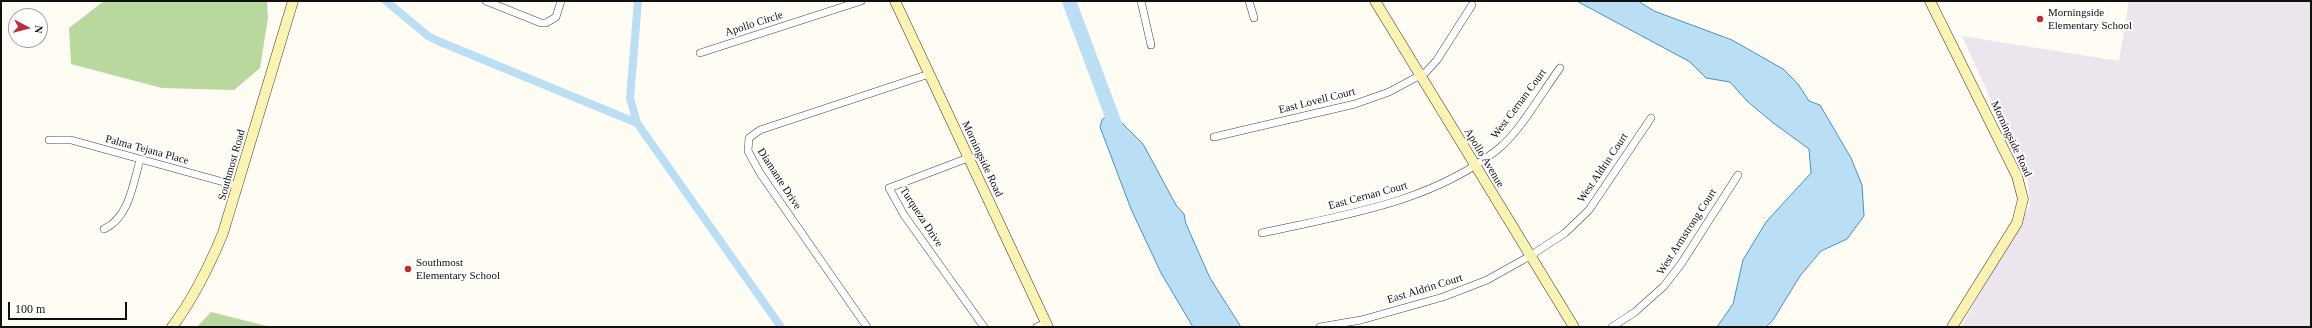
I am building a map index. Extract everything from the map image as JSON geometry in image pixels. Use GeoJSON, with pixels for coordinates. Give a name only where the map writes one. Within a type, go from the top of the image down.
{"type":"FeatureCollection","features":[{"type":"Feature","properties":{"kind":"street","name":"Southmost Road"},"geometry":{"type":"LineString","coordinates":[[172,327],[193,298],[210,266],[225,229],[293,1]]}},
{"type":"Feature","properties":{"kind":"street"},"geometry":{"type":"LineString","coordinates":[[486,1],[540,23],[546,23],[556,17],[561,1]]}},
{"type":"Feature","properties":{"kind":"street","name":"Apollo Circle"},"geometry":{"type":"LineString","coordinates":[[700,53],[861,1]]}},
{"type":"Feature","properties":{"kind":"street","name":"Morningside Road"},"geometry":{"type":"LineString","coordinates":[[895,1],[1044,326]]}},
{"type":"Feature","properties":{"kind":"street"},"geometry":{"type":"LineString","coordinates":[[1141,1],[1151,45]]}},
{"type":"Feature","properties":{"kind":"street"},"geometry":{"type":"LineString","coordinates":[[1249,1],[1254,18]]}},
{"type":"Feature","properties":{"kind":"street","name":"Apollo Avenue"},"geometry":{"type":"LineString","coordinates":[[1375,1],[1574,327]]}},
{"type":"Feature","properties":{"kind":"street","name":"Morningside Road"},"geometry":{"type":"LineString","coordinates":[[1930,1],[2017,176],[2022,200],[2017,223],[1952,327]]}},
{"type":"Feature","properties":{"kind":"street","name":"East Lovell Court"},"geometry":{"type":"LineString","coordinates":[[1214,137],[1355,104],[1389,92],[1421,76],[1437,60],[1472,5]]}},
{"type":"Feature","properties":{"kind":"street","name":"West Cernan Court"},"geometry":{"type":"LineString","coordinates":[[1474,164],[1498,149],[1512,135],[1560,68]]}},
{"type":"Feature","properties":{"kind":"street","name":"Diamante Drive"},"geometry":{"type":"LineString","coordinates":[[867,327],[760,173],[748,151],[749,138],[760,130],[929,74]]}},
{"type":"Feature","properties":{"kind":"street","name":"West Aldrin Court"},"geometry":{"type":"LineString","coordinates":[[1530,256],[1565,233],[1589,210],[1650,118]]}},
{"type":"Feature","properties":{"kind":"street","name":"Palma Tejana Place"},"geometry":{"type":"LineString","coordinates":[[49,140],[71,140],[238,186]]}},
{"type":"Feature","properties":{"kind":"street","name":"Turqueza Drive"},"geometry":{"type":"LineString","coordinates":[[968,158],[889,188],[904,215],[984,327]]}},
{"type":"Feature","properties":{"kind":"street"},"geometry":{"type":"LineString","coordinates":[[104,229],[114,223],[123,211],[140,160]]}},
{"type":"Feature","properties":{"kind":"street","name":"East Cernan Court"},"geometry":{"type":"LineString","coordinates":[[1262,233],[1370,209],[1428,191],[1474,164]]}},
{"type":"Feature","properties":{"kind":"street","name":"West Armstrong Court"},"geometry":{"type":"LineString","coordinates":[[1612,327],[1635,312],[1664,286],[1681,264],[1738,175]]}},
{"type":"Feature","properties":{"kind":"street","name":"East Aldrin Court"},"geometry":{"type":"LineString","coordinates":[[1320,327],[1361,320],[1443,297],[1487,280],[1530,256]]}},
{"type":"Feature","properties":{"kind":"shaded area"},"geometry":{"type":"Polygon","coordinates":[[[2129,1],[2311,1],[2311,327],[1961,327],[2030,205],[2028,182],[1962,36],[2119,61],[2129,1]]]}},
{"type":"Feature","properties":{"kind":"green space"},"geometry":{"type":"Polygon","coordinates":[[[104,1],[267,1],[268,18],[260,68],[234,90],[162,88],[71,64],[69,28],[104,1]]]}},
{"type":"Feature","properties":{"kind":"green space"},"geometry":{"type":"Polygon","coordinates":[[[211,312],[271,327],[197,327],[211,312]]]}},
{"type":"Feature","properties":{"kind":"water"},"geometry":{"type":"Polygon","coordinates":[[[1577,1],[1638,1],[1654,11],[1732,40],[1783,69],[1798,84],[1809,101],[1820,105],[1851,158],[1862,185],[1864,216],[1847,239],[1821,251],[1800,276],[1773,320],[1766,327],[1717,327],[1733,304],[1743,260],[1766,222],[1811,173],[1809,149],[1772,122],[1747,101],[1730,82],[1706,78],[1690,62],[1577,1]]]}},
{"type":"Feature","properties":{"kind":"water"},"geometry":{"type":"Polygon","coordinates":[[[1112,113],[1143,144],[1176,205],[1184,214],[1186,224],[1210,278],[1241,327],[1193,327],[1161,273],[1131,209],[1100,127],[1102,120],[1112,113]]]}},
{"type":"Feature","properties":{"kind":"waterway"},"geometry":{"type":"LineString","coordinates":[[386,1],[428,36],[438,41],[637,123]]}},
{"type":"Feature","properties":{"kind":"waterway"},"geometry":{"type":"LineString","coordinates":[[638,1],[630,98],[637,123],[781,327]]}},
{"type":"Feature","properties":{"kind":"waterway"},"geometry":{"type":"LineString","coordinates":[[1069,1],[1118,132]]}},
{"type":"Feature","properties":{"kind":"place","name":"Morningside Elementary School"},"geometry":{"type":"Point","coordinates":[2040,19]}},
{"type":"Feature","properties":{"kind":"place","name":"Southmost Elementary School"},"geometry":{"type":"Point","coordinates":[408,269]}}]}
